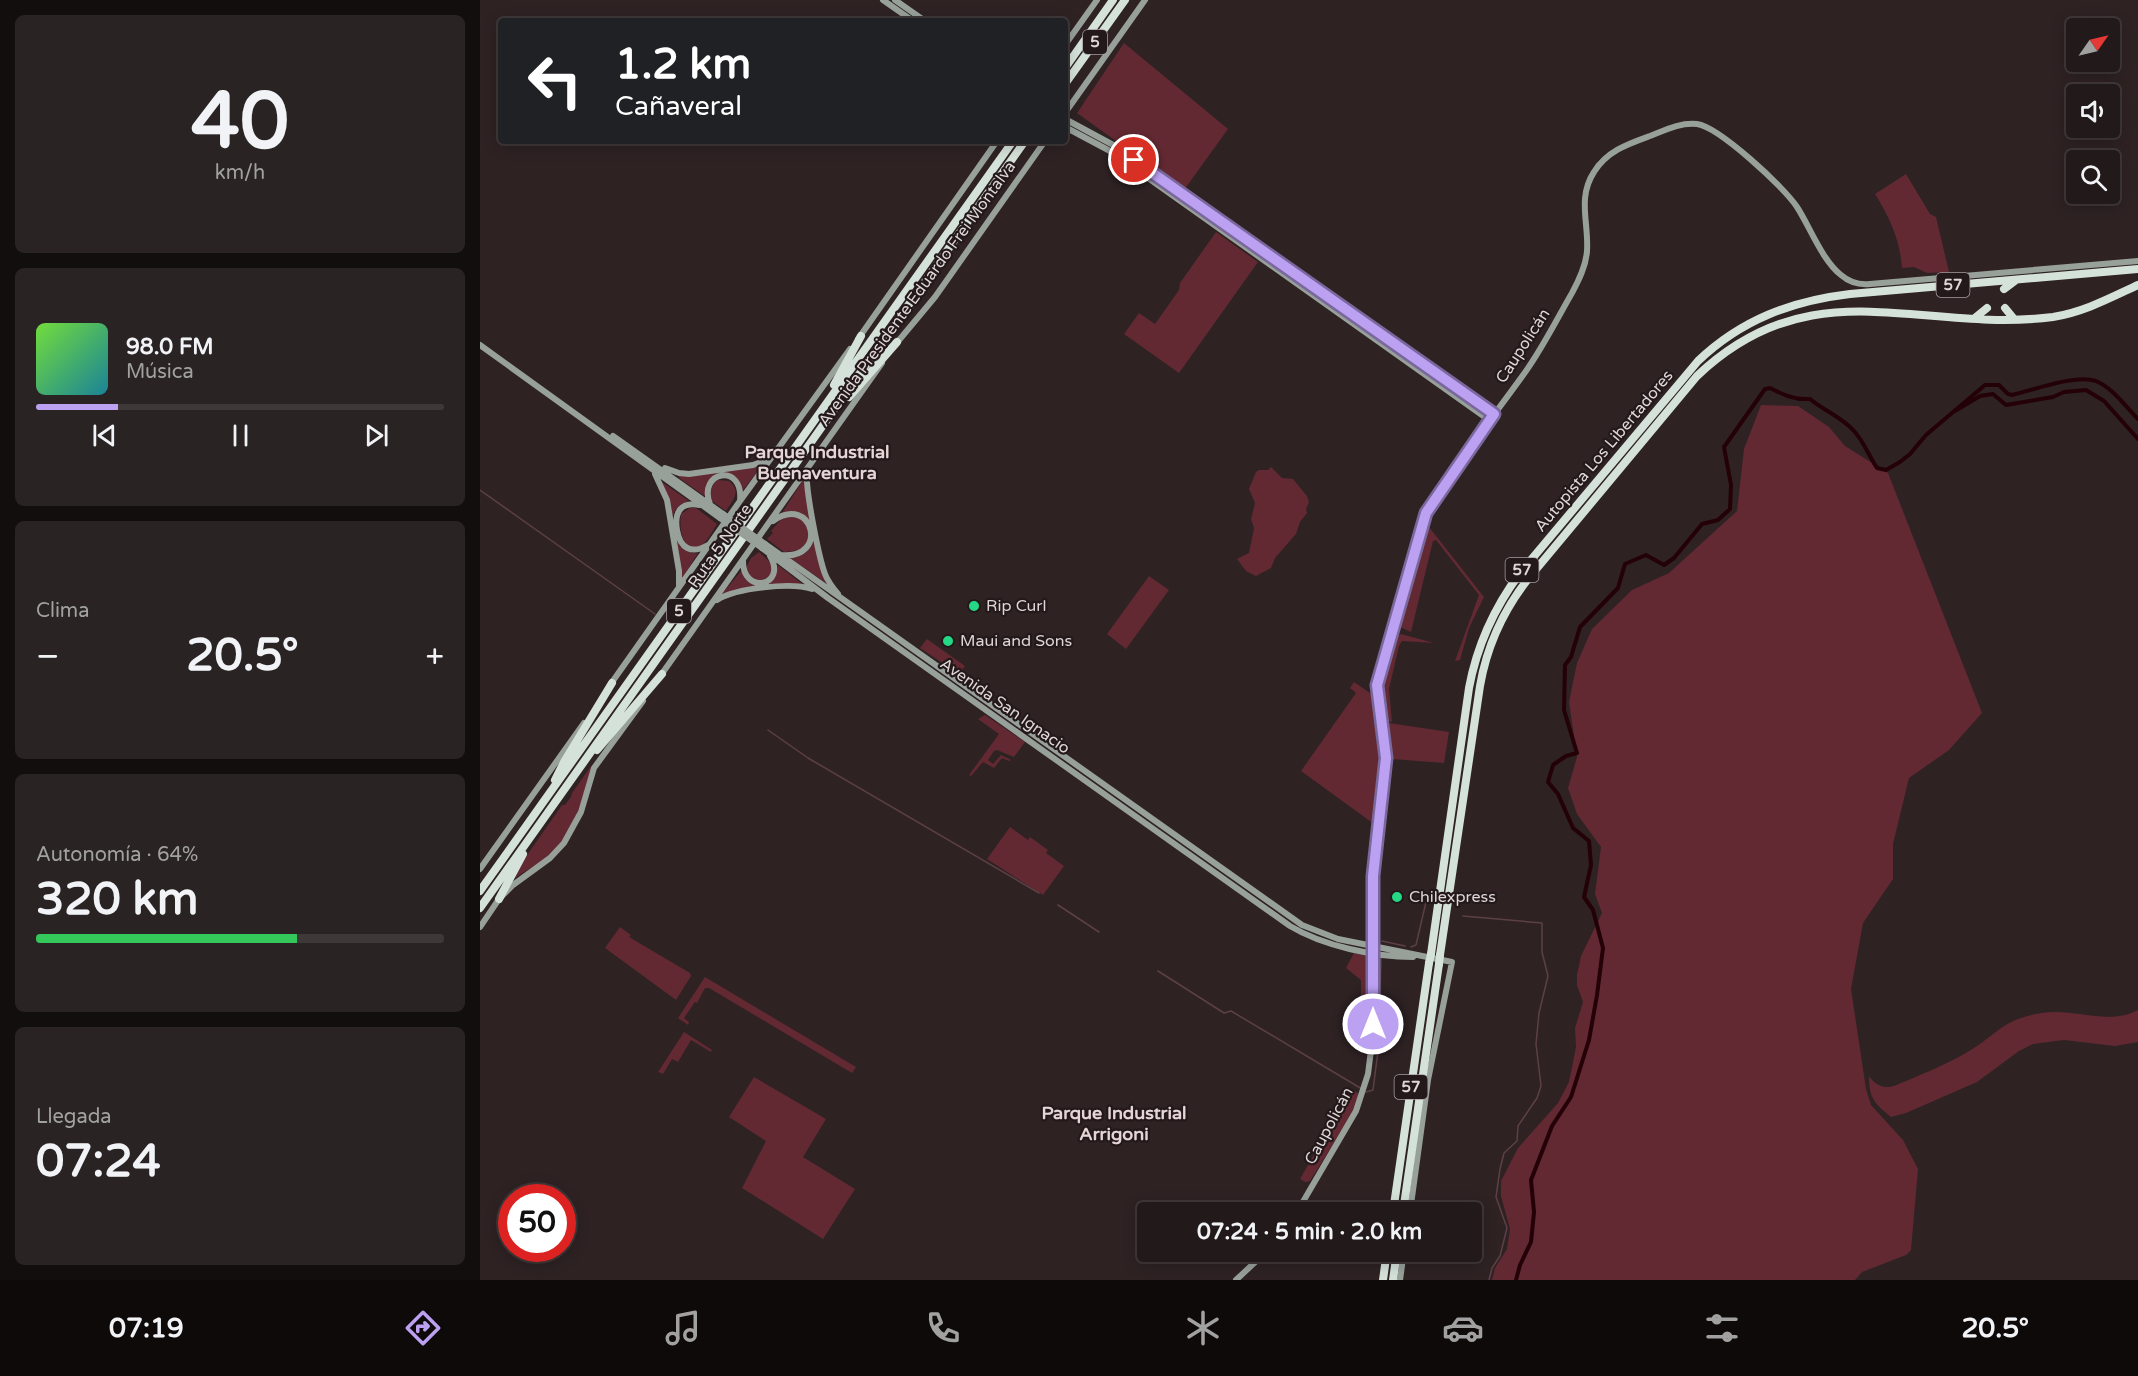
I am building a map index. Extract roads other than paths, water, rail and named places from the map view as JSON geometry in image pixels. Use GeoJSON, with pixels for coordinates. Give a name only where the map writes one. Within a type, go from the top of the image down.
{"type":"FeatureCollection","features":[{"type":"Feature","properties":{"kind":"highway","name":"5"},"geometry":{"type":"LineString","coordinates":[[1068,64],[1113,0]]}},
{"type":"Feature","properties":{"kind":"highway","name":"5"},"geometry":{"type":"LineString","coordinates":[[1068,80],[1125,0]]}},
{"type":"Feature","properties":{"kind":"highway","name":"Ruta 5 Norte"},"geometry":{"type":"LineString","coordinates":[[481,889],[1011,144]]}},
{"type":"Feature","properties":{"kind":"highway","name":"Ruta 5 Norte"},"geometry":{"type":"LineString","coordinates":[[480,908],[1023,144]]}},
{"type":"Feature","properties":{"kind":"highway","name":"Autopista Los Libertadores"},"geometry":{"type":"LineString","coordinates":[[1394,1202],[1473,670],[1491,618],[1520,573],[1680,379],[1712,348],[1739,328],[1776,310],[1816,298],[2138,269]]}},
{"type":"Feature","properties":{"kind":"highway"},"geometry":{"type":"LineString","coordinates":[[2004,289],[2017,279]]}},
{"type":"Feature","properties":{"kind":"highway"},"geometry":{"type":"LineString","coordinates":[[1972,283],[1983,291]]}},
{"type":"Feature","properties":{"kind":"highway","name":"Autopista Los Libertadores"},"geometry":{"type":"LineString","coordinates":[[1404,1202],[1480,686],[1493,636],[1504,613],[1528,579],[1697,376],[1728,350],[1762,330],[1815,314],[1849,310],[1975,318],[2050,317],[2076,312],[2106,301],[2138,285]]}},
{"type":"Feature","properties":{"kind":"highway"},"geometry":{"type":"LineString","coordinates":[[1975,318],[1987,308]]}},
{"type":"Feature","properties":{"kind":"highway"},"geometry":{"type":"LineString","coordinates":[[2005,308],[2014,319]]}},
{"type":"Feature","properties":{"kind":"highway"},"geometry":{"type":"LineString","coordinates":[[807,430],[861,336]]}},
{"type":"Feature","properties":{"kind":"highway"},"geometry":{"type":"LineString","coordinates":[[820,429],[897,342]]}},
{"type":"Feature","properties":{"kind":"highway"},"geometry":{"type":"LineString","coordinates":[[576,773],[662,674]]}},
{"type":"Feature","properties":{"kind":"highway"},"geometry":{"type":"LineString","coordinates":[[550,793],[564,762],[612,683]]}},
{"type":"Feature","properties":{"kind":"highway"},"geometry":{"type":"LineString","coordinates":[[500,899],[522,857],[527,842]]}},
{"type":"Feature","properties":{"kind":"highway"},"geometry":{"type":"LineString","coordinates":[[1383,1280],[1385,1262]]}},
{"type":"Feature","properties":{"kind":"highway"},"geometry":{"type":"LineString","coordinates":[[1393,1280],[1395,1262]]}},
{"type":"Feature","properties":{"kind":"main road"},"geometry":{"type":"LineString","coordinates":[[883,0],[909,18]]}},
{"type":"Feature","properties":{"kind":"main road"},"geometry":{"type":"LineString","coordinates":[[895,0],[921,18]]}},
{"type":"Feature","properties":{"kind":"main road"},"geometry":{"type":"LineString","coordinates":[[1068,41],[1097,0]]}},
{"type":"Feature","properties":{"kind":"main road"},"geometry":{"type":"LineString","coordinates":[[1068,109],[1145,0]]}},
{"type":"Feature","properties":{"kind":"main road"},"geometry":{"type":"LineString","coordinates":[[1068,102],[1076,98]]}},
{"type":"Feature","properties":{"kind":"main road"},"geometry":{"type":"LineString","coordinates":[[1068,121],[1116,147],[1491,417]]}},
{"type":"Feature","properties":{"kind":"main road","name":"Caupolicán"},"geometry":{"type":"LineString","coordinates":[[1303,1202],[1356,1111],[1364,1088],[1373,1034],[1373,876],[1386,758],[1377,693],[1378,678],[1426,513],[1491,417],[1530,365],[1581,276],[1587,249],[1584,197],[1594,171],[1608,155],[1621,147],[1677,126],[1699,124],[1712,129],[1790,197],[1831,264],[1839,274],[1854,282],[1870,284],[2138,261]]}},
{"type":"Feature","properties":{"kind":"main road"},"geometry":{"type":"LineString","coordinates":[[1068,129],[1110,151],[1491,417]]}},
{"type":"Feature","properties":{"kind":"main road","name":"Avenida Presidente Eduardo Frei Montalva"},"geometry":{"type":"LineString","coordinates":[[480,869],[708,545],[861,336],[996,144]]}},
{"type":"Feature","properties":{"kind":"main road","name":"Avenida Presidente Eduardo Frei Montalva"},"geometry":{"type":"LineString","coordinates":[[480,927],[500,899],[520,878],[554,854],[565,841],[581,812],[596,764],[897,342],[935,297],[1043,144]]}},
{"type":"Feature","properties":{"kind":"main road","name":"Avenida San Ignacio"},"geometry":{"type":"LineString","coordinates":[[480,345],[702,506],[780,555],[830,595],[1311,937],[1330,944],[1358,946],[1452,962],[1428,1080],[1411,1202]]}},
{"type":"Feature","properties":{"kind":"main road","name":"Avenida San Ignacio"},"geometry":{"type":"LineString","coordinates":[[596,428],[651,462],[711,505],[721,516]]}},
{"type":"Feature","properties":{"kind":"main road"},"geometry":{"type":"LineString","coordinates":[[651,462],[675,472],[689,474],[753,465],[772,457]]}},
{"type":"Feature","properties":{"kind":"main road"},"geometry":{"type":"LineString","coordinates":[[808,469],[807,487],[823,566],[827,579],[841,598]]}},
{"type":"Feature","properties":{"kind":"main road"},"geometry":{"type":"LineString","coordinates":[[653,471],[667,500],[680,571],[677,591]]}},
{"type":"Feature","properties":{"kind":"main road"},"geometry":{"type":"LineString","coordinates":[[711,505],[707,493],[710,483],[716,477],[723,475],[732,477],[738,483],[741,493],[740,501]]}},
{"type":"Feature","properties":{"kind":"main road"},"geometry":{"type":"LineString","coordinates":[[702,506],[685,505],[677,512],[676,521],[680,540],[685,548],[695,550],[708,545]]}},
{"type":"Feature","properties":{"kind":"main road"},"geometry":{"type":"LineString","coordinates":[[768,525],[784,514],[793,513],[803,518],[810,526],[811,538],[804,550],[796,554],[780,555]]}},
{"type":"Feature","properties":{"kind":"main road","name":"Avenida San Ignacio"},"geometry":{"type":"LineString","coordinates":[[764,546],[768,553],[818,591],[841,598],[932,667]]}},
{"type":"Feature","properties":{"kind":"main road"},"geometry":{"type":"LineString","coordinates":[[743,560],[748,578],[757,583],[764,583],[772,578],[775,571],[775,564],[768,553]]}},
{"type":"Feature","properties":{"kind":"main road"},"geometry":{"type":"LineString","coordinates":[[713,603],[732,593],[788,585],[800,585],[818,591]]}},
{"type":"Feature","properties":{"kind":"main road"},"geometry":{"type":"LineString","coordinates":[[1236,1280],[1255,1262]]}},
{"type":"Feature","properties":{"kind":"main road"},"geometry":{"type":"LineString","coordinates":[[1400,1280],[1402,1262]]}},
{"type":"Feature","properties":{"kind":"waterway"},"geometry":{"type":"LineString","coordinates":[[1516,1280],[1531,1242],[1534,1212],[1531,1180],[1552,1126],[1571,1097],[1589,1040],[1603,948],[1593,910],[1584,897],[1591,865],[1589,841],[1573,828],[1558,794],[1548,782],[1553,765],[1566,756],[1577,753],[1564,710],[1565,665],[1571,657],[1580,627],[1618,588],[1625,564],[1646,555],[1664,565],[1674,558],[1702,524],[1718,520],[1730,509],[1731,485],[1724,447],[1765,389],[1770,388],[1794,398],[1810,399],[1839,418],[1858,435],[1877,468],[1886,470],[1910,454],[1926,435],[1985,385],[1999,385],[2012,395],[2066,381],[2087,379],[2102,384],[2114,393],[2138,419]]}},
{"type":"Feature","properties":{"kind":"waterway"},"geometry":{"type":"LineString","coordinates":[[1955,411],[1980,396],[1993,394],[2006,405],[2053,397],[2064,392],[2086,390],[2104,401],[2138,439]]}},
{"type":"Feature","properties":{"kind":"waterway"},"geometry":{"type":"LineString","coordinates":[[480,490],[655,614]]}},
{"type":"Feature","properties":{"kind":"waterway"},"geometry":{"type":"LineString","coordinates":[[768,730],[808,758],[1039,893]]}},
{"type":"Feature","properties":{"kind":"waterway"},"geometry":{"type":"LineString","coordinates":[[1411,947],[1416,945],[1426,902],[1430,899]]}},
{"type":"Feature","properties":{"kind":"waterway"},"geometry":{"type":"LineString","coordinates":[[1058,905],[1099,932]]}},
{"type":"Feature","properties":{"kind":"waterway"},"geometry":{"type":"LineString","coordinates":[[1463,916],[1542,923],[1542,952],[1548,976],[1539,1013],[1536,1044],[1541,1086],[1537,1098],[1518,1126],[1517,1141],[1504,1153],[1496,1197],[1507,1228],[1500,1256],[1492,1268],[1489,1280]]}},
{"type":"Feature","properties":{"kind":"waterway"},"geometry":{"type":"LineString","coordinates":[[1382,941],[1405,946]]}},
{"type":"Feature","properties":{"kind":"waterway"},"geometry":{"type":"LineString","coordinates":[[1380,994],[1381,958]]}},
{"type":"Feature","properties":{"kind":"waterway"},"geometry":{"type":"LineString","coordinates":[[1158,971],[1224,1013],[1231,1011],[1362,1089]]}},
{"type":"Feature","properties":{"kind":"waterway"},"geometry":{"type":"LineString","coordinates":[[1366,1092],[1373,1090],[1378,1051],[1379,1001]]}},
{"type":"Feature","properties":{"kind":"place","name":"Rip Curl"},"geometry":{"type":"Point","coordinates":[974,606]}},
{"type":"Feature","properties":{"kind":"place","name":"Maui and Sons"},"geometry":{"type":"Point","coordinates":[948,641]}},
{"type":"Feature","properties":{"kind":"place","name":"Chilexpress"},"geometry":{"type":"Point","coordinates":[1397,897]}},
{"type":"Feature","properties":{"kind":"district","name":"Parque Industrial Buenaventura"},"geometry":{"type":"Point","coordinates":[817,462]}},
{"type":"Feature","properties":{"kind":"district","name":"Parque Industrial Arrigoni"},"geometry":{"type":"Point","coordinates":[1114,1123]}}]}
